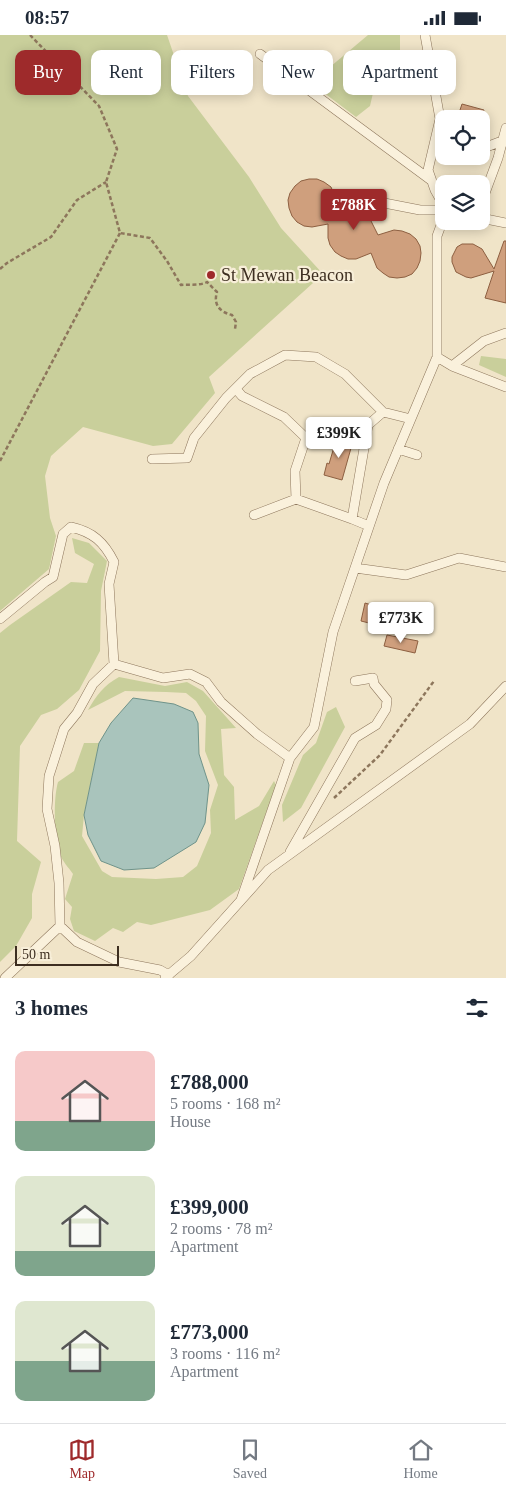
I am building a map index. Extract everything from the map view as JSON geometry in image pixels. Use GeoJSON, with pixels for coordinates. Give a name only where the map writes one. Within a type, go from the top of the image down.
{"type":"FeatureCollection","features":[{"type":"Feature","properties":{"kind":"lane"},"geometry":{"type":"LineString","coordinates":[[425,35],[440,119],[428,170],[435,190]]}},
{"type":"Feature","properties":{"kind":"lane"},"geometry":{"type":"LineString","coordinates":[[260,53],[432,181]]}},
{"type":"Feature","properties":{"kind":"lane"},"geometry":{"type":"LineString","coordinates":[[490,179],[504,141],[506,128]]}},
{"type":"Feature","properties":{"kind":"lane"},"geometry":{"type":"LineString","coordinates":[[490,146],[504,141]]}},
{"type":"Feature","properties":{"kind":"lane"},"geometry":{"type":"LineString","coordinates":[[374,201],[420,210],[435,210]]}},
{"type":"Feature","properties":{"kind":"lane"},"geometry":{"type":"LineString","coordinates":[[490,220],[506,223]]}},
{"type":"Feature","properties":{"kind":"lane"},"geometry":{"type":"LineString","coordinates":[[241,900],[290,758],[314,727],[333,632],[384,483],[437,357],[437,236],[439,230]]}},
{"type":"Feature","properties":{"kind":"lane"},"geometry":{"type":"LineString","coordinates":[[452,366],[484,341],[506,333]]}},
{"type":"Feature","properties":{"kind":"lane"},"geometry":{"type":"LineString","coordinates":[[152,459],[187,458],[194,438],[250,374],[285,355],[316,357],[344,374],[383,412],[411,419]]}},
{"type":"Feature","properties":{"kind":"lane"},"geometry":{"type":"LineString","coordinates":[[437,357],[452,366],[506,387]]}},
{"type":"Feature","properties":{"kind":"lane"},"geometry":{"type":"LineString","coordinates":[[236,389],[242,395],[284,417],[306,438],[295,471],[296,499]]}},
{"type":"Feature","properties":{"kind":"lane"},"geometry":{"type":"LineString","coordinates":[[352,519],[368,425],[383,412]]}},
{"type":"Feature","properties":{"kind":"lane"},"geometry":{"type":"LineString","coordinates":[[398,449],[417,455]]}},
{"type":"Feature","properties":{"kind":"lane"},"geometry":{"type":"LineString","coordinates":[[254,515],[296,499],[369,526]]}},
{"type":"Feature","properties":{"kind":"lane"},"geometry":{"type":"LineString","coordinates":[[0,619],[53,577],[63,534],[71,527],[92,534],[110,553],[114,562],[109,584],[114,664],[93,684],[77,713],[64,729],[49,775],[47,809],[55,846],[59,883],[60,926],[77,941],[119,963],[160,970],[167,976],[191,956],[268,871],[470,724],[506,686]]}},
{"type":"Feature","properties":{"kind":"lane"},"geometry":{"type":"LineString","coordinates":[[355,568],[406,575],[459,558],[506,567]]}},
{"type":"Feature","properties":{"kind":"lane"},"geometry":{"type":"LineString","coordinates":[[114,664],[163,678],[190,674],[206,682],[221,702],[250,728],[290,758]]}},
{"type":"Feature","properties":{"kind":"lane"},"geometry":{"type":"LineString","coordinates":[[287,857],[355,738],[376,725],[386,709],[387,700],[374,683],[373,678],[355,681]]}},
{"type":"Feature","properties":{"kind":"lane"},"geometry":{"type":"LineString","coordinates":[[5,978],[60,926]]}},
{"type":"Feature","properties":{"kind":"path"},"geometry":{"type":"LineString","coordinates":[[0,461],[120,233],[106,182],[117,149],[99,107],[30,35]]}},
{"type":"Feature","properties":{"kind":"path"},"geometry":{"type":"LineString","coordinates":[[0,269],[51,237],[77,200],[106,182]]}},
{"type":"Feature","properties":{"kind":"path"},"geometry":{"type":"LineString","coordinates":[[120,233],[150,238],[167,261],[181,285],[202,284],[207,281],[217,292],[215,297],[223,313],[232,315],[236,322],[235,329]]}},
{"type":"Feature","properties":{"kind":"path"},"geometry":{"type":"LineString","coordinates":[[334,799],[380,755],[434,681]]}},
{"type":"Feature","properties":{"kind":"green space"},"geometry":{"type":"Polygon","coordinates":[[[0,35],[167,35],[172,50],[171,95],[188,95],[249,177],[281,228],[323,274],[209,377],[215,393],[172,444],[153,446],[83,427],[51,456],[45,476],[50,518],[56,536],[49,569],[0,611],[0,35]]]}},
{"type":"Feature","properties":{"kind":"green space"},"geometry":{"type":"Polygon","coordinates":[[[368,35],[400,35],[400,50],[350,50],[368,35]]]}},
{"type":"Feature","properties":{"kind":"green space"},"geometry":{"type":"Polygon","coordinates":[[[343,56],[343,95],[373,95],[370,106],[356,117],[327,95],[333,95],[333,64],[343,56]]]}},
{"type":"Feature","properties":{"kind":"green space"},"geometry":{"type":"Polygon","coordinates":[[[481,356],[506,359],[506,377],[479,365],[481,356]]]}},
{"type":"Feature","properties":{"kind":"green space"},"geometry":{"type":"Polygon","coordinates":[[[72,538],[89,543],[107,561],[101,591],[100,651],[79,690],[57,709],[41,715],[20,746],[17,841],[41,862],[32,894],[32,918],[16,946],[0,962],[0,633],[71,582],[87,583],[94,564],[75,553],[72,538]]]}},
{"type":"Feature","properties":{"kind":"green space"},"geometry":{"type":"Polygon","coordinates":[[[119,677],[165,686],[187,682],[203,691],[236,728],[221,729],[224,775],[234,787],[235,820],[259,806],[274,781],[276,785],[239,889],[210,910],[151,925],[137,922],[123,932],[113,928],[95,941],[74,931],[70,919],[72,907],[65,899],[73,874],[61,857],[55,828],[55,798],[58,782],[74,771],[84,743],[99,743],[84,815],[82,836],[102,871],[112,877],[156,879],[183,877],[197,866],[211,833],[210,810],[218,785],[205,751],[206,716],[196,701],[186,693],[125,691],[88,710],[101,691],[119,677]]]}},
{"type":"Feature","properties":{"kind":"green space"},"geometry":{"type":"Polygon","coordinates":[[[336,707],[345,727],[301,808],[283,822],[282,805],[303,755],[316,743],[327,712],[336,707]]]}},
{"type":"Feature","properties":{"kind":"water"},"geometry":{"type":"Polygon","coordinates":[[[133,698],[174,704],[193,712],[198,723],[199,754],[209,785],[205,823],[196,842],[154,868],[124,870],[101,861],[88,835],[84,815],[99,743],[111,723],[133,698]]]}},
{"type":"Feature","properties":{"kind":"building"},"geometry":{"type":"Polygon","coordinates":[[[462,104],[484,110],[460,110],[462,104]]]}},
{"type":"Feature","properties":{"kind":"building"},"geometry":{"type":"Polygon","coordinates":[[[317,179],[331,187],[339,214],[350,211],[365,215],[371,221],[378,235],[394,230],[410,234],[416,239],[421,253],[417,268],[412,274],[405,277],[389,277],[377,268],[371,253],[356,259],[348,259],[341,256],[330,245],[328,224],[312,227],[304,226],[297,222],[292,216],[288,200],[295,186],[301,181],[317,179]]]}},
{"type":"Feature","properties":{"kind":"building"},"geometry":{"type":"Polygon","coordinates":[[[504,241],[506,241],[506,303],[485,298],[494,271],[471,278],[466,277],[456,272],[452,262],[452,257],[457,247],[462,244],[473,244],[482,249],[494,269],[504,241]]]}},
{"type":"Feature","properties":{"kind":"building"},"geometry":{"type":"Polygon","coordinates":[[[339,437],[353,441],[342,480],[324,475],[327,463],[329,464],[339,437]]]}},
{"type":"Feature","properties":{"kind":"building"},"geometry":{"type":"Polygon","coordinates":[[[365,603],[378,607],[373,624],[361,621],[365,603]]]}},
{"type":"Feature","properties":{"kind":"building"},"geometry":{"type":"Polygon","coordinates":[[[387,635],[418,641],[415,653],[384,646],[387,635]]]}},
{"type":"Feature","properties":{"kind":"place","name":"St Mewan Beacon"},"geometry":{"type":"Point","coordinates":[211,275]}}]}
